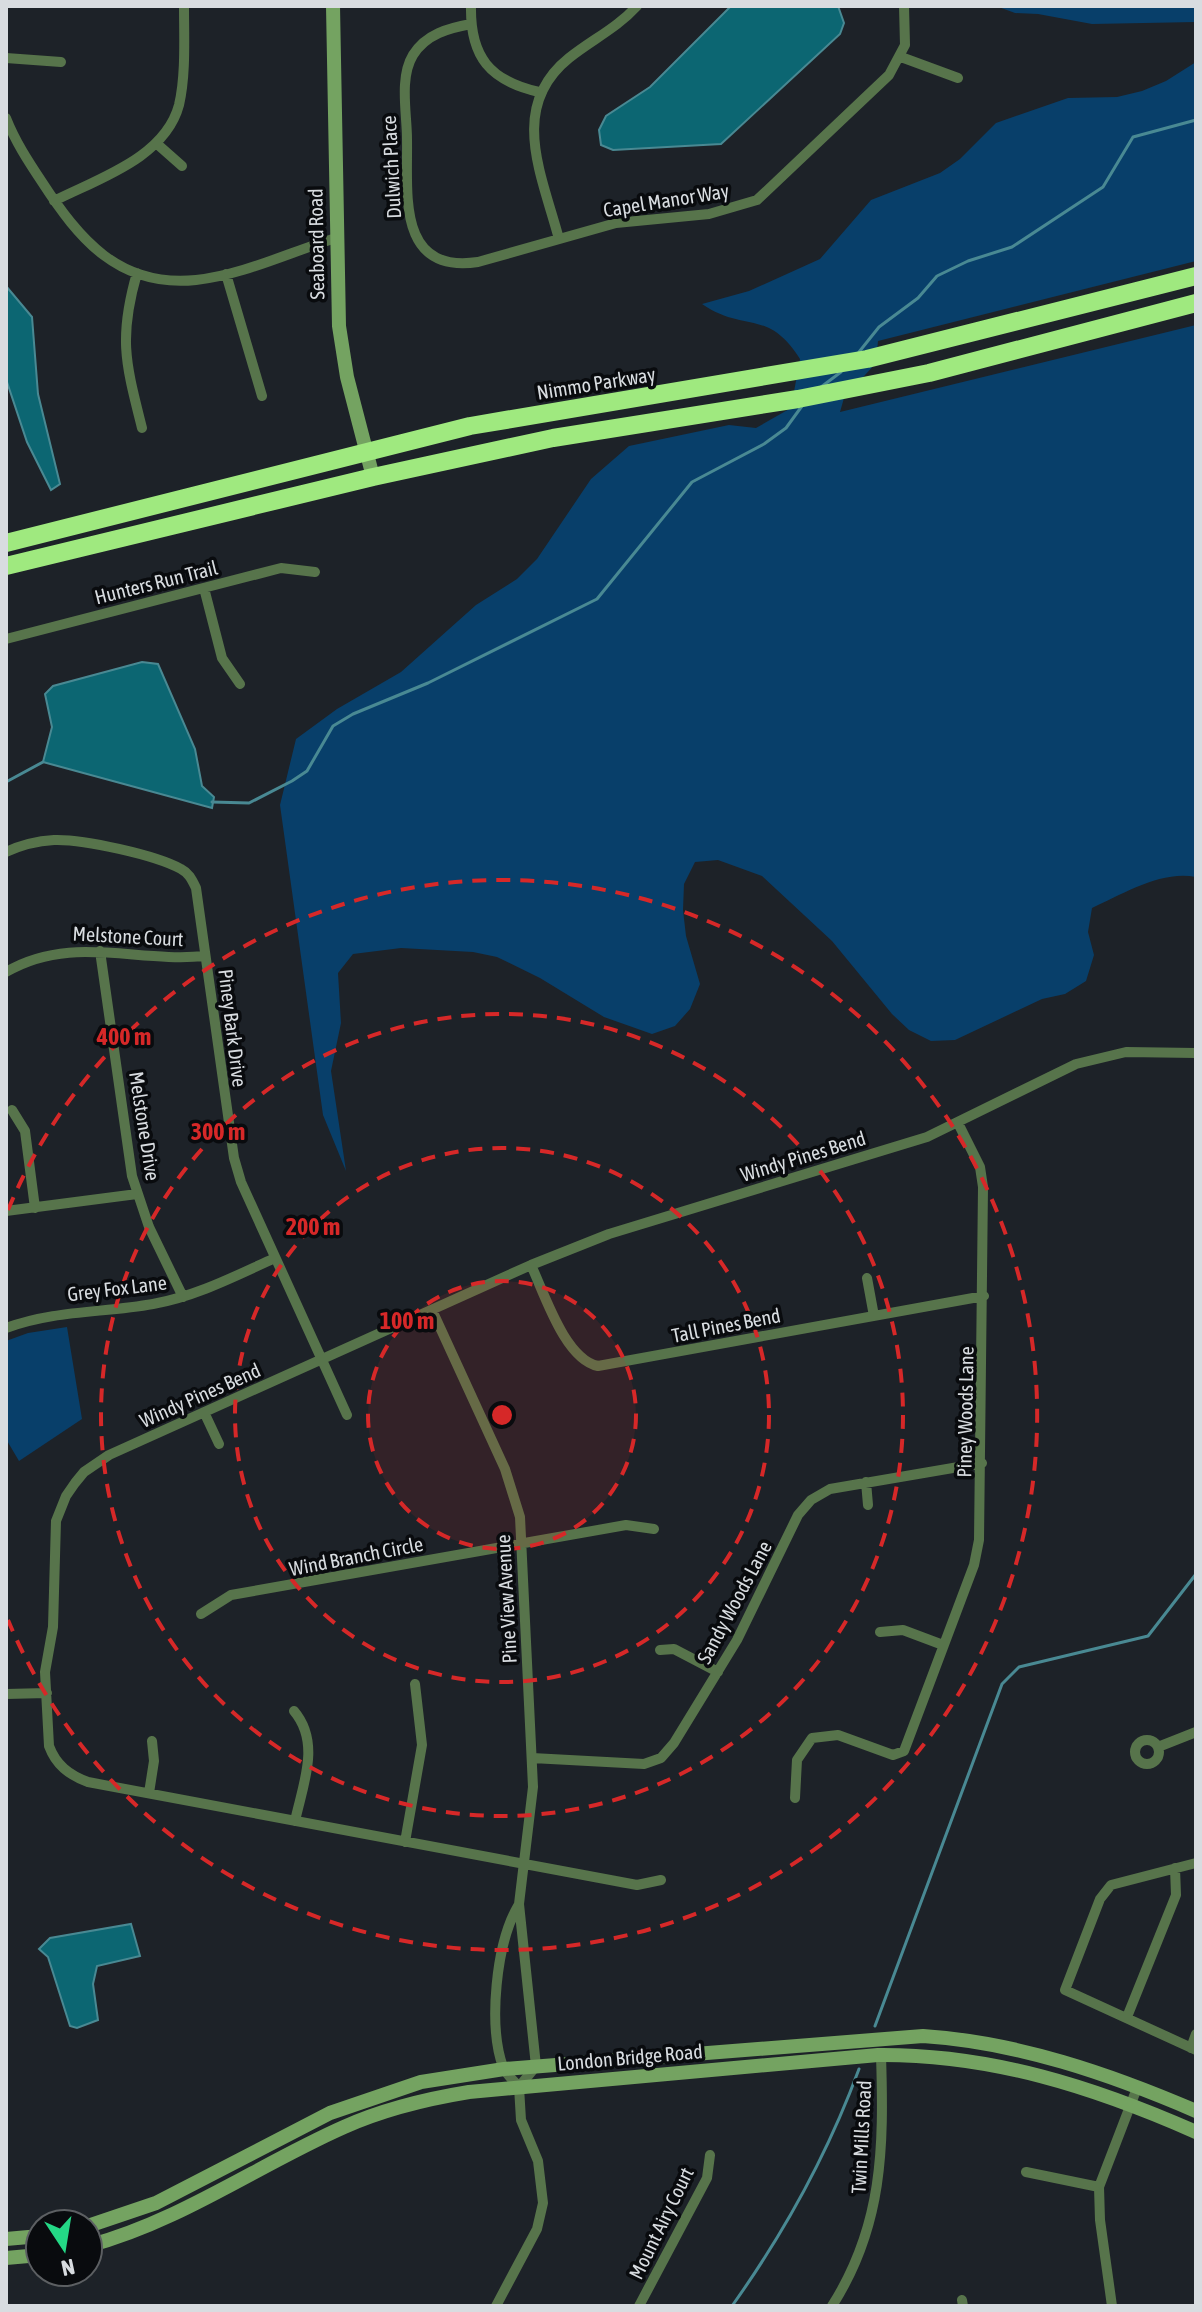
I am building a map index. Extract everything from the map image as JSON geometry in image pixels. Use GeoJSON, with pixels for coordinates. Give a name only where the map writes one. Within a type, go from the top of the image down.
{"type":"FeatureCollection","features":[{"type":"Feature","properties":{"kind":"highway","name":"Nimmo Parkway"},"geometry":{"type":"LineString","coordinates":[[6,543],[470,426],[867,359],[1196,276]]}},
{"type":"Feature","properties":{"kind":"highway"},"geometry":{"type":"LineString","coordinates":[[6,566],[373,477],[553,438],[798,399],[929,373],[1196,303]]}},
{"type":"Feature","properties":{"kind":"main road","name":"Seaboard Road"},"geometry":{"type":"LineString","coordinates":[[333,6],[336,238],[342,350],[373,477]]}},
{"type":"Feature","properties":{"kind":"main road","name":"London Bridge Road"},"geometry":{"type":"LineString","coordinates":[[104,2221],[156,2203],[353,2103],[421,2082],[504,2069],[923,2036],[984,2042],[1137,2088],[1196,2111]]}},
{"type":"Feature","properties":{"kind":"main road","name":"London Bridge Road"},"geometry":{"type":"LineString","coordinates":[[104,2240],[176,2214],[303,2147],[377,2114],[437,2097],[519,2087],[881,2055],[944,2056],[996,2065],[1131,2104],[1196,2132]]}},
{"type":"Feature","properties":{"kind":"street"},"geometry":{"type":"LineString","coordinates":[[54,201],[125,166],[156,143],[169,128],[178,108],[184,6]]}},
{"type":"Feature","properties":{"kind":"street"},"geometry":{"type":"LineString","coordinates":[[471,6],[471,24],[477,48],[491,71],[510,84],[539,92]]}},
{"type":"Feature","properties":{"kind":"street"},"geometry":{"type":"LineString","coordinates":[[559,239],[534,135],[533,116],[539,92],[560,66],[611,31],[637,6]]}},
{"type":"Feature","properties":{"kind":"street"},"geometry":{"type":"LineString","coordinates":[[904,6],[907,33],[901,57],[958,78]]}},
{"type":"Feature","properties":{"kind":"street","name":"Dulwich Place"},"geometry":{"type":"LineString","coordinates":[[471,24],[429,38],[409,63],[406,78],[408,213],[415,236],[436,258],[463,264],[559,239]]}},
{"type":"Feature","properties":{"kind":"street","name":"Capel Manor Way"},"geometry":{"type":"LineString","coordinates":[[559,239],[643,218],[725,211],[757,200],[889,75],[901,57]]}},
{"type":"Feature","properties":{"kind":"street"},"geometry":{"type":"LineString","coordinates":[[6,58],[61,62]]}},
{"type":"Feature","properties":{"kind":"street"},"geometry":{"type":"LineString","coordinates":[[6,118],[18,145],[54,201],[92,248],[137,273],[176,280],[226,274],[336,238]]}},
{"type":"Feature","properties":{"kind":"street"},"geometry":{"type":"LineString","coordinates":[[156,143],[182,166]]}},
{"type":"Feature","properties":{"kind":"street"},"geometry":{"type":"LineString","coordinates":[[137,273],[126,312],[124,348],[142,428]]}},
{"type":"Feature","properties":{"kind":"street"},"geometry":{"type":"LineString","coordinates":[[226,274],[262,396]]}},
{"type":"Feature","properties":{"kind":"street","name":"Hunters Run Trail"},"geometry":{"type":"LineString","coordinates":[[6,639],[281,568],[315,572]]}},
{"type":"Feature","properties":{"kind":"street"},"geometry":{"type":"LineString","coordinates":[[204,588],[222,658],[240,684]]}},
{"type":"Feature","properties":{"kind":"street","name":"Piney Bark Drive"},"geometry":{"type":"LineString","coordinates":[[6,852],[26,844],[60,840],[179,867],[191,877],[196,888],[228,1134],[241,1182],[347,1415]]}},
{"type":"Feature","properties":{"kind":"street","name":"Melstone Court"},"geometry":{"type":"LineString","coordinates":[[6,972],[54,953],[100,951],[151,958],[205,956]]}},
{"type":"Feature","properties":{"kind":"street","name":"Melstone Drive"},"geometry":{"type":"LineString","coordinates":[[100,951],[137,1194],[149,1227],[183,1297]]}},
{"type":"Feature","properties":{"kind":"street","name":"Windy Pines Bend"},"geometry":{"type":"LineString","coordinates":[[661,1880],[637,1885],[523,1865],[88,1782],[60,1766],[49,1746],[47,1693],[54,1535],[66,1496],[96,1463],[531,1265],[609,1234],[910,1143],[958,1123],[1051,1075],[1102,1056],[1150,1050],[1196,1053]]}},
{"type":"Feature","properties":{"kind":"street"},"geometry":{"type":"LineString","coordinates":[[12,1110],[25,1131],[35,1208]]}},
{"type":"Feature","properties":{"kind":"street","name":"Piney Woods Lane"},"geometry":{"type":"LineString","coordinates":[[795,1798],[794,1771],[805,1744],[822,1735],[838,1735],[897,1755],[904,1751],[974,1565],[981,1520],[982,1178],[958,1123]]}},
{"type":"Feature","properties":{"kind":"street"},"geometry":{"type":"LineString","coordinates":[[6,1211],[137,1194]]}},
{"type":"Feature","properties":{"kind":"street","name":"Grey Fox Lane"},"geometry":{"type":"LineString","coordinates":[[6,1328],[42,1317],[127,1308],[183,1297],[275,1258]]}},
{"type":"Feature","properties":{"kind":"street","name":"Tall Pines Bend"},"geometry":{"type":"LineString","coordinates":[[531,1265],[569,1345],[582,1360],[598,1366],[984,1296]]}},
{"type":"Feature","properties":{"kind":"street"},"geometry":{"type":"LineString","coordinates":[[867,1278],[874,1316]]}},
{"type":"Feature","properties":{"kind":"street","name":"Pine View Avenue"},"geometry":{"type":"LineString","coordinates":[[432,1310],[505,1469],[520,1517],[532,1808],[519,1904],[536,2066]]}},
{"type":"Feature","properties":{"kind":"street"},"geometry":{"type":"LineString","coordinates":[[204,1412],[219,1444]]}},
{"type":"Feature","properties":{"kind":"street","name":"Sandy Woods Lane"},"geometry":{"type":"LineString","coordinates":[[532,1758],[637,1764],[653,1762],[668,1752],[718,1672],[755,1607],[803,1507],[830,1489],[982,1463]]}},
{"type":"Feature","properties":{"kind":"street"},"geometry":{"type":"LineString","coordinates":[[866,1482],[868,1505]]}},
{"type":"Feature","properties":{"kind":"street","name":"Wind Branch Circle"},"geometry":{"type":"LineString","coordinates":[[201,1614],[231,1595],[626,1525],[654,1529]]}},
{"type":"Feature","properties":{"kind":"street"},"geometry":{"type":"LineString","coordinates":[[880,1632],[903,1630],[943,1645]]}},
{"type":"Feature","properties":{"kind":"street"},"geometry":{"type":"LineString","coordinates":[[660,1650],[674,1649],[718,1672]]}},
{"type":"Feature","properties":{"kind":"street"},"geometry":{"type":"LineString","coordinates":[[405,1842],[422,1745],[415,1684]]}},
{"type":"Feature","properties":{"kind":"street"},"geometry":{"type":"LineString","coordinates":[[6,1694],[47,1693]]}},
{"type":"Feature","properties":{"kind":"street"},"geometry":{"type":"LineString","coordinates":[[294,1711],[303,1723],[309,1743],[295,1821]]}},
{"type":"Feature","properties":{"kind":"street"},"geometry":{"type":"LineString","coordinates":[[1158,1747],[1196,1732]]}},
{"type":"Feature","properties":{"kind":"street"},"geometry":{"type":"LineString","coordinates":[[149,1793],[154,1761],[152,1741]]}},
{"type":"Feature","properties":{"kind":"street"},"geometry":{"type":"LineString","coordinates":[[1196,1863],[1111,1885],[1100,1899],[1065,1990],[1193,2049],[1196,2034]]}},
{"type":"Feature","properties":{"kind":"street"},"geometry":{"type":"LineString","coordinates":[[1127,2017],[1176,1895],[1175,1868]]}},
{"type":"Feature","properties":{"kind":"street","name":"Pine View Avenue"},"geometry":{"type":"LineString","coordinates":[[504,2069],[496,1985],[506,1931],[519,1904]]}},
{"type":"Feature","properties":{"kind":"street","name":"Twin Mills Road"},"geometry":{"type":"LineString","coordinates":[[832,2306],[850,2279],[868,2237],[879,2188],[881,2055]]}},
{"type":"Feature","properties":{"kind":"street"},"geometry":{"type":"LineString","coordinates":[[519,2087],[536,2066]]}},
{"type":"Feature","properties":{"kind":"street"},"geometry":{"type":"LineString","coordinates":[[496,2306],[537,2229],[543,2203],[538,2161],[521,2120],[519,2087],[504,2069]]}},
{"type":"Feature","properties":{"kind":"street"},"geometry":{"type":"LineString","coordinates":[[1112,2306],[1100,2220],[1099,2187],[1137,2088]]}},
{"type":"Feature","properties":{"kind":"street","name":"Mount Airy Court"},"geometry":{"type":"LineString","coordinates":[[639,2306],[707,2178],[710,2155]]}},
{"type":"Feature","properties":{"kind":"street"},"geometry":{"type":"LineString","coordinates":[[1026,2172],[1099,2187]]}},
{"type":"Feature","properties":{"kind":"shaded area"},"geometry":{"type":"Polygon","coordinates":[[[731,6],[838,6],[844,23],[840,34],[721,144],[613,150],[601,145],[599,130],[606,116],[650,87],[731,6]]]}},
{"type":"Feature","properties":{"kind":"shaded area"},"geometry":{"type":"Polygon","coordinates":[[[996,6],[1196,6],[1196,22],[1092,24],[1015,13],[996,6]]]}},
{"type":"Feature","properties":{"kind":"shaded area"},"geometry":{"type":"Polygon","coordinates":[[[1196,62],[1196,261],[878,341],[876,363],[844,398],[840,412],[1196,325],[1196,877],[1156,880],[1092,908],[1088,932],[1094,955],[1086,981],[1065,994],[1042,999],[955,1040],[931,1041],[909,1030],[832,941],[762,876],[718,860],[695,862],[684,884],[686,936],[700,984],[690,1009],[675,1026],[652,1034],[604,1017],[540,978],[497,957],[473,952],[401,948],[353,954],[338,973],[341,1023],[331,1071],[346,1171],[323,1115],[280,805],[296,739],[337,709],[401,672],[476,605],[517,579],[537,559],[591,479],[629,446],[729,425],[756,428],[791,408],[800,359],[788,343],[766,327],[717,313],[702,304],[749,291],[820,259],[871,200],[940,173],[960,159],[996,123],[1068,98],[1117,97],[1142,91],[1166,81],[1196,62]]]}},
{"type":"Feature","properties":{"kind":"shaded area"},"geometry":{"type":"Polygon","coordinates":[[[6,286],[32,317],[38,394],[60,484],[51,490],[27,442],[6,379],[6,286]]]}},
{"type":"Feature","properties":{"kind":"shaded area"},"geometry":{"type":"Polygon","coordinates":[[[142,662],[158,664],[195,749],[202,786],[214,797],[212,808],[43,762],[52,727],[45,694],[53,686],[142,662]]]}},
{"type":"Feature","properties":{"kind":"shaded area"},"geometry":{"type":"Polygon","coordinates":[[[67,1327],[82,1419],[19,1461],[6,1439],[6,1341],[28,1333],[67,1327]]]}},
{"type":"Feature","properties":{"kind":"shaded area"},"geometry":{"type":"Polygon","coordinates":[[[131,1924],[140,1956],[97,1966],[93,1984],[98,2020],[77,2028],[70,2026],[48,1957],[39,1949],[50,1938],[131,1924]]]}},
{"type":"Feature","properties":{"kind":"waterway"},"geometry":{"type":"LineString","coordinates":[[859,352],[879,327],[918,298],[937,276],[968,261],[1012,247],[1103,187],[1133,137],[1196,120]]}},
{"type":"Feature","properties":{"kind":"waterway"},"geometry":{"type":"LineString","coordinates":[[821,387],[841,372]]}},
{"type":"Feature","properties":{"kind":"waterway"},"geometry":{"type":"LineString","coordinates":[[212,802],[249,803],[292,781],[307,771],[333,726],[353,714],[428,683],[597,599],[692,482],[764,444],[786,428],[802,406]]}},
{"type":"Feature","properties":{"kind":"waterway"},"geometry":{"type":"LineString","coordinates":[[6,782],[43,762]]}},
{"type":"Feature","properties":{"kind":"waterway"},"geometry":{"type":"LineString","coordinates":[[875,2026],[1002,1684],[1019,1667],[1148,1636],[1196,1574]]}},
{"type":"Feature","properties":{"kind":"waterway"},"geometry":{"type":"LineString","coordinates":[[732,2306],[803,2192],[859,2069]]}}]}
